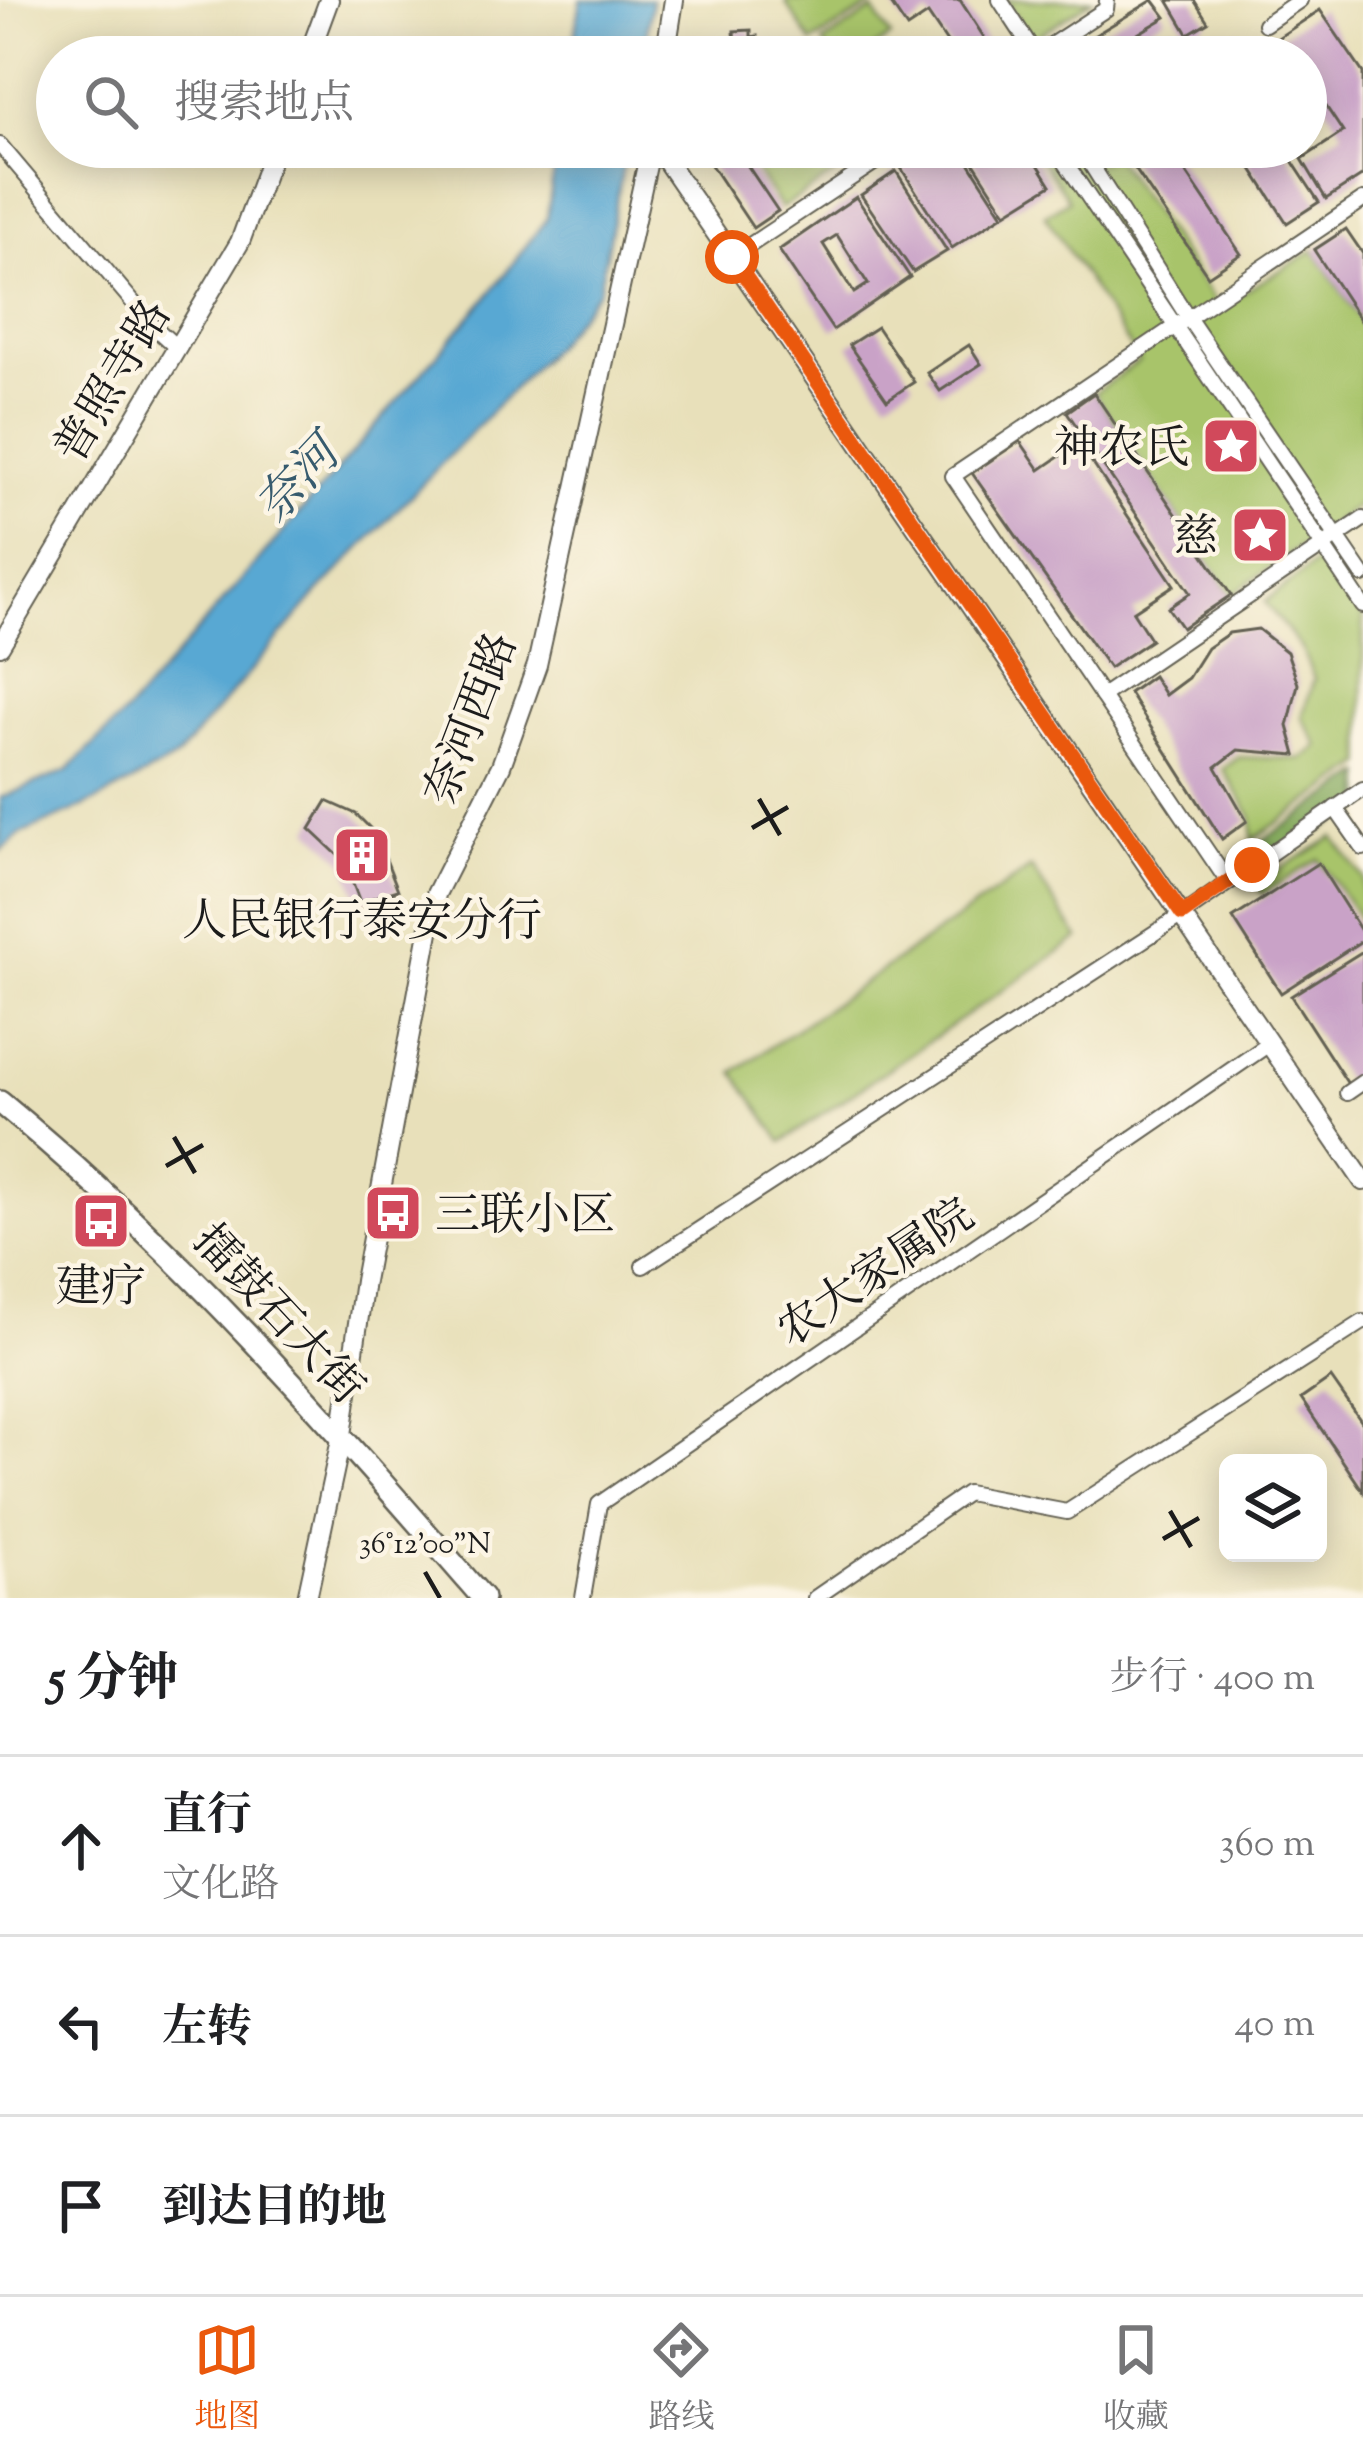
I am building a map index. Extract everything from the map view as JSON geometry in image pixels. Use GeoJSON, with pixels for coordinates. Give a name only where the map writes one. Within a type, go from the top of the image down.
{"type":"FeatureCollection","features":[{"type":"Feature","properties":{"kind":"main road","name":"擂鼓石大街"},"geometry":{"type":"LineString","coordinates":[[0,1102],[155,1237],[342,1435],[483,1598]]}},
{"type":"Feature","properties":{"kind":"street"},"geometry":{"type":"LineString","coordinates":[[316,36],[329,0]]}},
{"type":"Feature","properties":{"kind":"street"},"geometry":{"type":"LineString","coordinates":[[668,36],[674,0]]}},
{"type":"Feature","properties":{"kind":"street"},"geometry":{"type":"LineString","coordinates":[[1000,0],[1023,36]]}},
{"type":"Feature","properties":{"kind":"street"},"geometry":{"type":"LineString","coordinates":[[1065,36],[1106,8],[1108,0]]}},
{"type":"Feature","properties":{"kind":"street"},"geometry":{"type":"LineString","coordinates":[[1265,24],[1300,0]]}},
{"type":"Feature","properties":{"kind":"street"},"geometry":{"type":"LineString","coordinates":[[0,146],[176,347]]}},
{"type":"Feature","properties":{"kind":"street","name":"普照寺路"},"geometry":{"type":"LineString","coordinates":[[0,646],[240,242],[267,168]]}},
{"type":"Feature","properties":{"kind":"street","name":"奈河西路"},"geometry":{"type":"LineString","coordinates":[[307,1598],[342,1435],[364,1281],[436,894],[501,766],[537,665],[649,168]]}},
{"type":"Feature","properties":{"kind":"street"},"geometry":{"type":"LineString","coordinates":[[669,168],[1363,1180]]}},
{"type":"Feature","properties":{"kind":"street"},"geometry":{"type":"LineString","coordinates":[[732,257],[866,168]]}},
{"type":"Feature","properties":{"kind":"street"},"geometry":{"type":"LineString","coordinates":[[1069,168],[1363,606]]}},
{"type":"Feature","properties":{"kind":"street"},"geometry":{"type":"LineString","coordinates":[[1093,168],[1189,319],[1363,575]]}},
{"type":"Feature","properties":{"kind":"street"},"geometry":{"type":"LineString","coordinates":[[1228,882],[953,476],[1363,200]]}},
{"type":"Feature","properties":{"kind":"street"},"geometry":{"type":"LineString","coordinates":[[1102,697],[1363,519]]}},
{"type":"Feature","properties":{"kind":"street"},"geometry":{"type":"LineString","coordinates":[[643,1266],[1182,914],[1363,789]]}},
{"type":"Feature","properties":{"kind":"street"},"geometry":{"type":"LineString","coordinates":[[1335,808],[1363,848]]}},
{"type":"Feature","properties":{"kind":"street","name":"农大家属院"},"geometry":{"type":"LineString","coordinates":[[583,1598],[599,1504],[1269,1043]]}},
{"type":"Feature","properties":{"kind":"street"},"geometry":{"type":"LineString","coordinates":[[1347,1093],[1363,1082]]}},
{"type":"Feature","properties":{"kind":"street"},"geometry":{"type":"LineString","coordinates":[[815,1598],[967,1493],[1067,1512],[1363,1322]]}},
{"type":"Feature","properties":{"kind":"green space"},"geometry":{"type":"Polygon","coordinates":[[[880,0],[823,36],[807,36],[785,2],[880,0]]]}},
{"type":"Feature","properties":{"kind":"green space"},"geometry":{"type":"Polygon","coordinates":[[[1006,0],[1092,0],[1037,36],[1030,36],[1006,0]]]}},
{"type":"Feature","properties":{"kind":"green space"},"geometry":{"type":"Polygon","coordinates":[[[873,10],[890,36],[834,36],[873,10]]]}},
{"type":"Feature","properties":{"kind":"green space"},"geometry":{"type":"Polygon","coordinates":[[[754,168],[845,168],[781,208],[754,168]]]}},
{"type":"Feature","properties":{"kind":"green space"},"geometry":{"type":"Polygon","coordinates":[[[1047,168],[1122,168],[1219,307],[1314,250],[1363,324],[1363,502],[1231,595],[1094,393],[1139,361],[1045,215],[1069,200],[1047,168]]]}},
{"type":"Feature","properties":{"kind":"green space"},"geometry":{"type":"Polygon","coordinates":[[[1322,558],[1363,617],[1363,765],[1252,840],[1252,817],[1223,769],[1239,757],[1302,759],[1319,746],[1302,717],[1314,679],[1302,650],[1265,602],[1322,558]]]}},
{"type":"Feature","properties":{"kind":"green space"},"geometry":{"type":"Polygon","coordinates":[[[1363,774],[1363,803],[1242,884],[1227,864],[1363,774]]]}},
{"type":"Feature","properties":{"kind":"green space"},"geometry":{"type":"Polygon","coordinates":[[[1334,837],[1363,878],[1363,917],[1318,859],[1262,894],[1256,883],[1334,837]]]}},
{"type":"Feature","properties":{"kind":"green space"},"geometry":{"type":"Polygon","coordinates":[[[1031,868],[1079,938],[782,1142],[734,1072],[1031,868]]]}},
{"type":"Feature","properties":{"kind":"water"},"geometry":{"type":"Polygon","coordinates":[[[581,0],[652,0],[646,36],[575,36],[581,0]]]}},
{"type":"Feature","properties":{"kind":"water"},"geometry":{"type":"Polygon","coordinates":[[[554,168],[623,168],[599,290],[552,348],[315,596],[176,758],[101,799],[21,834],[0,851],[0,798],[67,771],[126,713],[489,295],[547,218],[554,168]]]}},
{"type":"Feature","properties":{"kind":"building"},"geometry":{"type":"Polygon","coordinates":[[[896,0],[960,0],[983,36],[943,36],[928,14],[907,28],[891,4],[896,0]]]}},
{"type":"Feature","properties":{"kind":"building"},"geometry":{"type":"Polygon","coordinates":[[[1153,0],[1166,17],[1137,36],[1094,36],[1153,0]]]}},
{"type":"Feature","properties":{"kind":"building"},"geometry":{"type":"Polygon","coordinates":[[[1168,0],[1194,0],[1208,22],[1188,34],[1168,0]]]}},
{"type":"Feature","properties":{"kind":"building"},"geometry":{"type":"Polygon","coordinates":[[[1320,10],[1363,73],[1363,175],[1326,199],[1307,168],[1327,168],[1327,143],[1343,132],[1327,108],[1327,36],[1281,36],[1320,10]]]}},
{"type":"Feature","properties":{"kind":"building"},"geometry":{"type":"Polygon","coordinates":[[[751,30],[751,36],[734,36],[734,31],[751,30]]]}},
{"type":"Feature","properties":{"kind":"building"},"geometry":{"type":"Polygon","coordinates":[[[713,168],[749,168],[778,211],[753,228],[713,168]]]}},
{"type":"Feature","properties":{"kind":"building"},"geometry":{"type":"Polygon","coordinates":[[[901,168],[973,168],[1003,215],[952,248],[901,168]]]}},
{"type":"Feature","properties":{"kind":"building"},"geometry":{"type":"Polygon","coordinates":[[[977,168],[1040,168],[1051,185],[1006,213],[977,168]]]}},
{"type":"Feature","properties":{"kind":"building"},"geometry":{"type":"Polygon","coordinates":[[[1135,168],[1183,168],[1241,254],[1208,276],[1135,168]]]}},
{"type":"Feature","properties":{"kind":"building"},"geometry":{"type":"Polygon","coordinates":[[[1252,168],[1297,168],[1319,202],[1287,223],[1252,168]]]}},
{"type":"Feature","properties":{"kind":"building"},"geometry":{"type":"Polygon","coordinates":[[[896,171],[947,251],[913,272],[861,195],[896,171]]]}},
{"type":"Feature","properties":{"kind":"building"},"geometry":{"type":"Polygon","coordinates":[[[856,197],[910,277],[833,330],[779,250],[856,197]],[[837,235],[823,244],[854,293],[868,284],[837,235]]]}},
{"type":"Feature","properties":{"kind":"building"},"geometry":{"type":"Polygon","coordinates":[[[1346,229],[1363,254],[1363,324],[1314,250],[1346,229]]]}},
{"type":"Feature","properties":{"kind":"building"},"geometry":{"type":"Polygon","coordinates":[[[877,327],[914,382],[887,400],[849,345],[877,327]]]}},
{"type":"Feature","properties":{"kind":"building"},"geometry":{"type":"Polygon","coordinates":[[[969,345],[981,364],[940,391],[927,373],[969,345]]]}},
{"type":"Feature","properties":{"kind":"building"},"geometry":{"type":"Polygon","coordinates":[[[1094,393],[1231,595],[1182,628],[1168,608],[1190,593],[1067,412],[1094,393]]]}},
{"type":"Feature","properties":{"kind":"building"},"geometry":{"type":"Polygon","coordinates":[[[1020,441],[1040,470],[1079,443],[1174,585],[1133,612],[1151,640],[1109,668],[972,473],[1020,441]]]}},
{"type":"Feature","properties":{"kind":"building"},"geometry":{"type":"Polygon","coordinates":[[[1258,629],[1287,652],[1298,684],[1288,726],[1296,755],[1238,750],[1216,767],[1247,821],[1222,839],[1129,693],[1153,676],[1165,695],[1188,678],[1207,648],[1229,633],[1258,629]]]}},
{"type":"Feature","properties":{"kind":"building","name":"人民银行泰安分行"},"geometry":{"type":"Polygon","coordinates":[[[327,801],[356,814],[376,834],[398,890],[360,902],[344,861],[310,829],[327,801]]]}},
{"type":"Feature","properties":{"kind":"building"},"geometry":{"type":"Polygon","coordinates":[[[1318,863],[1363,940],[1281,993],[1233,918],[1318,863]]]}},
{"type":"Feature","properties":{"kind":"building"},"geometry":{"type":"Polygon","coordinates":[[[1363,951],[1363,1075],[1348,1084],[1291,996],[1363,951]]]}},
{"type":"Feature","properties":{"kind":"building"},"geometry":{"type":"Polygon","coordinates":[[[1331,1378],[1363,1424],[1363,1491],[1301,1399],[1331,1378]]]}},
{"type":"Feature","properties":{"kind":"place","name":"神农氏"},"geometry":{"type":"Point","coordinates":[1231,446]}},
{"type":"Feature","properties":{"kind":"place","name":"慈"},"geometry":{"type":"Point","coordinates":[1260,535]}},
{"type":"Feature","properties":{"kind":"place","name":"人民银行泰安分行"},"geometry":{"type":"Point","coordinates":[362,855]}},
{"type":"Feature","properties":{"kind":"place","name":"三联小区"},"geometry":{"type":"Point","coordinates":[393,1213]}},
{"type":"Feature","properties":{"kind":"place","name":"建疗"},"geometry":{"type":"Point","coordinates":[101,1221]}},
{"type":"Feature","properties":{"kind":"route"},"geometry":{"type":"LineString","coordinates":[[732,257],[1182,914],[1252,865]]}},
{"type":"Feature","properties":{"kind":"water label","name":"奈河"},"geometry":{"type":"Point","coordinates":[296,479]}}]}
